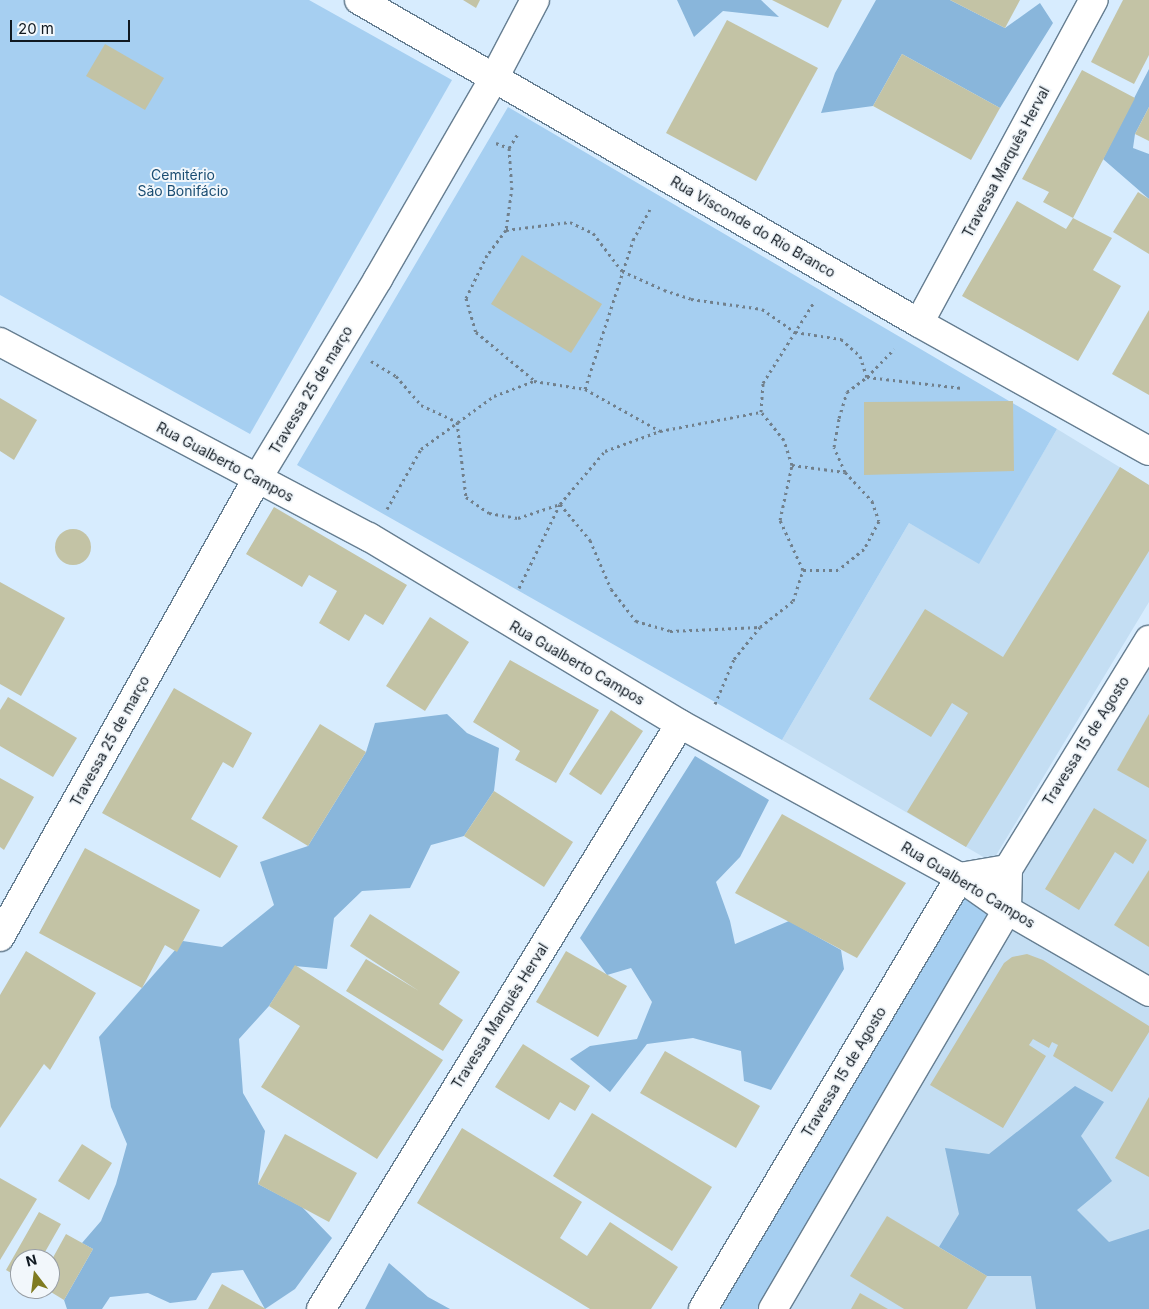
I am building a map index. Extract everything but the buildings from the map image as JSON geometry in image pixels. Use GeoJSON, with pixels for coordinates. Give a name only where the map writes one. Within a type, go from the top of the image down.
{"type":"FeatureCollection","features":[{"type":"Feature","properties":{"kind":"street","name":"Rua Visconde do Rio Branco"},"geometry":{"type":"LineString","coordinates":[[359,0],[919,323],[1149,452]]}},
{"type":"Feature","properties":{"kind":"street","name":"Travessa 25 de março"},"geometry":{"type":"LineString","coordinates":[[0,937],[257,479],[341,342],[494,78],[535,0]]}},
{"type":"Feature","properties":{"kind":"street","name":"Travessa Marquês Herval"},"geometry":{"type":"LineString","coordinates":[[919,323],[1094,0]]}},
{"type":"Feature","properties":{"kind":"street","name":"Rua Gualberto Campos"},"geometry":{"type":"LineString","coordinates":[[0,342],[369,537],[503,620],[691,729],[960,877],[1007,910],[1149,992]]}},
{"type":"Feature","properties":{"kind":"street","name":"Travessa 15 de Agosto"},"geometry":{"type":"LineString","coordinates":[[1008,869],[1149,640]]}},
{"type":"Feature","properties":{"kind":"street","name":"Travessa Marquês Herval"},"geometry":{"type":"LineString","coordinates":[[321,1309],[691,729]]}},
{"type":"Feature","properties":{"kind":"street"},"geometry":{"type":"LineString","coordinates":[[773,1309],[1007,910],[1008,869],[960,877]]}},
{"type":"Feature","properties":{"kind":"street","name":"Travessa 15 de Agosto"},"geometry":{"type":"LineString","coordinates":[[703,1309],[960,877]]}},
{"type":"Feature","properties":{"kind":"path"},"geometry":{"type":"LineString","coordinates":[[464,130],[509,148],[512,187],[506,230],[487,255],[466,298],[476,332],[534,381]]}},
{"type":"Feature","properties":{"kind":"path"},"geometry":{"type":"LineString","coordinates":[[585,389],[633,240],[668,177]]}},
{"type":"Feature","properties":{"kind":"path"},"geometry":{"type":"LineString","coordinates":[[506,230],[570,222],[593,233],[622,271],[692,299],[762,309],[795,332],[841,339],[860,356],[867,377]]}},
{"type":"Feature","properties":{"kind":"path"},"geometry":{"type":"LineString","coordinates":[[691,729],[734,659],[760,626],[793,601],[803,570],[780,520],[792,465],[784,440],[761,412],[763,383],[832,273]]}},
{"type":"Feature","properties":{"kind":"path"},"geometry":{"type":"LineString","coordinates":[[341,342],[396,376],[421,405],[457,422]]}},
{"type":"Feature","properties":{"kind":"path"},"geometry":{"type":"LineString","coordinates":[[803,570],[838,570],[864,549],[879,521],[872,501],[845,472],[834,447],[839,418],[847,392],[867,377],[970,389]]}},
{"type":"Feature","properties":{"kind":"path"},"geometry":{"type":"LineString","coordinates":[[369,537],[403,486],[421,449],[494,396],[534,381],[585,389],[660,431]]}},
{"type":"Feature","properties":{"kind":"path"},"geometry":{"type":"LineString","coordinates":[[503,620],[560,504],[604,451],[660,431],[761,412]]}},
{"type":"Feature","properties":{"kind":"path"},"geometry":{"type":"LineString","coordinates":[[457,422],[466,497],[489,513],[518,518],[560,504]]}},
{"type":"Feature","properties":{"kind":"path"},"geometry":{"type":"LineString","coordinates":[[792,465],[845,472]]}},
{"type":"Feature","properties":{"kind":"path"},"geometry":{"type":"LineString","coordinates":[[560,504],[590,540],[611,588],[636,621],[670,631],[760,626]]}},
{"type":"Feature","properties":{"kind":"shaded area"},"geometry":{"type":"Polygon","coordinates":[[[677,0],[761,0],[779,17],[723,11],[694,37],[677,0]]]}},
{"type":"Feature","properties":{"kind":"shaded area"},"geometry":{"type":"Polygon","coordinates":[[[876,0],[950,0],[1005,28],[1040,3],[1053,23],[1000,108],[902,54],[873,106],[821,113],[835,73],[876,0]]]}},
{"type":"Feature","properties":{"kind":"shaded area"},"geometry":{"type":"Polygon","coordinates":[[[1149,69],[1149,107],[1135,134],[1133,148],[1149,154],[1149,199],[1103,159],[1149,69]]]}},
{"type":"Feature","properties":{"kind":"shaded area"},"geometry":{"type":"Polygon","coordinates":[[[1057,429],[1149,485],[1149,602],[992,862],[782,740],[909,523],[979,563],[1057,429]]]}},
{"type":"Feature","properties":{"kind":"shaded area"},"geometry":{"type":"Polygon","coordinates":[[[1149,638],[1149,1309],[743,1309],[1149,638]]]}},
{"type":"Feature","properties":{"kind":"shaded area"},"geometry":{"type":"Polygon","coordinates":[[[447,714],[467,733],[499,748],[494,791],[464,836],[431,845],[410,888],[362,891],[334,918],[327,969],[295,966],[269,1006],[239,1039],[243,1093],[265,1131],[258,1184],[302,1207],[332,1238],[295,1289],[265,1309],[243,1270],[212,1273],[196,1300],[170,1303],[148,1293],[110,1297],[102,1309],[67,1309],[64,1300],[93,1249],[82,1243],[101,1221],[116,1184],[127,1144],[111,1107],[99,1037],[183,941],[222,947],[274,905],[260,862],[308,846],[366,752],[375,723],[447,714]]]}},
{"type":"Feature","properties":{"kind":"shaded area"},"geometry":{"type":"Polygon","coordinates":[[[695,756],[769,800],[740,857],[716,882],[730,921],[735,944],[789,921],[841,950],[844,969],[771,1090],[744,1081],[741,1051],[693,1038],[647,1044],[610,1092],[570,1059],[590,1046],[637,1039],[652,1002],[631,968],[607,975],[580,938],[695,756]]]}},
{"type":"Feature","properties":{"kind":"shaded area"},"geometry":{"type":"Polygon","coordinates":[[[1075,1086],[1104,1102],[1081,1136],[1112,1181],[1077,1210],[1109,1242],[1149,1229],[1149,1309],[1036,1309],[1031,1276],[987,1276],[939,1247],[959,1214],[945,1148],[989,1154],[1075,1086]]]}},
{"type":"Feature","properties":{"kind":"shaded area"},"geometry":{"type":"Polygon","coordinates":[[[389,1263],[428,1297],[450,1309],[365,1309],[389,1263]]]}},
{"type":"Feature","properties":{"kind":"green space","name":"Cemitério São Bonifácio"},"geometry":{"type":"Polygon","coordinates":[[[0,0],[309,0],[452,80],[250,434],[0,295],[0,0]]]}},
{"type":"Feature","properties":{"kind":"green space"},"geometry":{"type":"Polygon","coordinates":[[[508,107],[1057,429],[979,564],[909,523],[782,740],[297,465],[508,107]]]}},
{"type":"Feature","properties":{"kind":"green space"},"geometry":{"type":"Polygon","coordinates":[[[960,877],[1007,910],[773,1309],[703,1309],[960,877]]]}}]}
